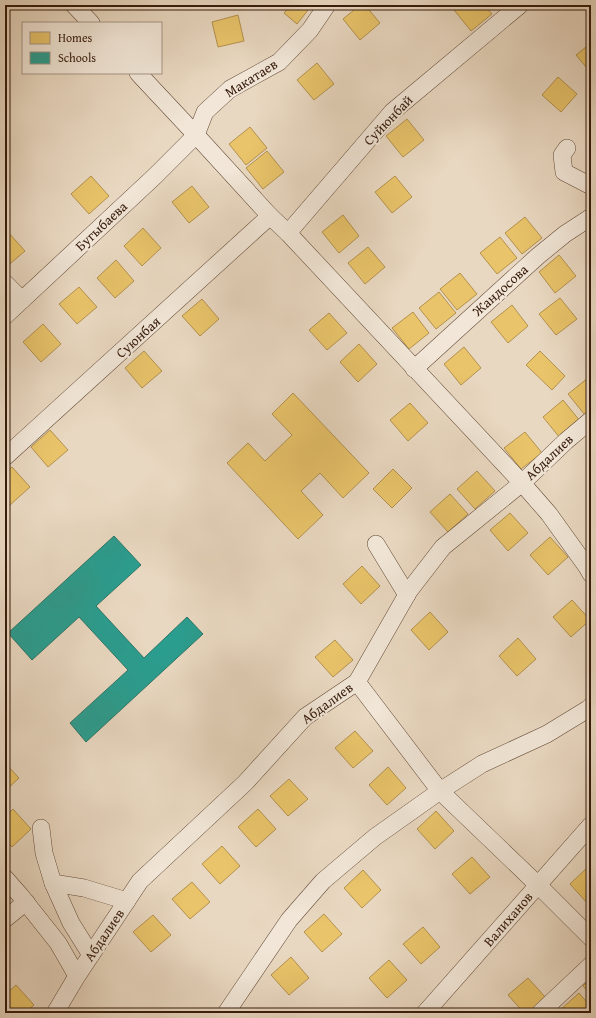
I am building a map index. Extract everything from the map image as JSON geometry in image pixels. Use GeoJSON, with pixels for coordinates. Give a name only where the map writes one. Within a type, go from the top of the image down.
{"type":"FeatureCollection","features":[{"type":"Feature","properties":{"kind":"street"},"geometry":{"type":"LineString","coordinates":[[74,5],[90,22]]}},
{"type":"Feature","properties":{"kind":"street","name":"Макатаев"},"geometry":{"type":"LineString","coordinates":[[196,135],[205,112],[230,89],[279,62],[310,30],[326,5]]}},
{"type":"Feature","properties":{"kind":"street","name":"Суйюнбай"},"geometry":{"type":"LineString","coordinates":[[288,233],[392,112],[520,5]]}},
{"type":"Feature","properties":{"kind":"street"},"geometry":{"type":"LineString","coordinates":[[139,74],[270,216],[288,233],[522,483],[549,514],[591,574]]}},
{"type":"Feature","properties":{"kind":"street","name":"Бугыбаева"},"geometry":{"type":"LineString","coordinates":[[5,316],[155,176],[196,135]]}},
{"type":"Feature","properties":{"kind":"street"},"geometry":{"type":"LineString","coordinates":[[567,148],[562,155],[564,172],[591,186]]}},
{"type":"Feature","properties":{"kind":"street","name":"Суюнбая"},"geometry":{"type":"LineString","coordinates":[[5,457],[270,216]]}},
{"type":"Feature","properties":{"kind":"street","name":"Жандосова"},"geometry":{"type":"LineString","coordinates":[[414,369],[538,256],[565,234],[591,217]]}},
{"type":"Feature","properties":{"kind":"street"},"geometry":{"type":"LineString","coordinates":[[5,283],[22,300]]}},
{"type":"Feature","properties":{"kind":"street","name":"Абдалиев"},"geometry":{"type":"LineString","coordinates":[[55,1013],[77,976],[140,881],[245,783],[305,717],[356,682],[406,595],[443,547],[522,483],[566,441],[591,420]]}},
{"type":"Feature","properties":{"kind":"street"},"geometry":{"type":"LineString","coordinates":[[376,544],[406,595]]}},
{"type":"Feature","properties":{"kind":"street"},"geometry":{"type":"LineString","coordinates":[[356,682],[440,791],[591,938]]}},
{"type":"Feature","properties":{"kind":"street"},"geometry":{"type":"LineString","coordinates":[[226,1013],[289,920],[323,881],[375,837],[440,791],[482,764],[547,734],[591,706]]}},
{"type":"Feature","properties":{"kind":"street","name":"Валиханов"},"geometry":{"type":"LineString","coordinates":[[426,1013],[591,825]]}},
{"type":"Feature","properties":{"kind":"street"},"geometry":{"type":"LineString","coordinates":[[41,828],[44,853],[53,883],[72,922],[91,955]]}},
{"type":"Feature","properties":{"kind":"street"},"geometry":{"type":"LineString","coordinates":[[5,878],[58,943],[77,976]]}},
{"type":"Feature","properties":{"kind":"street"},"geometry":{"type":"LineString","coordinates":[[53,883],[84,888],[127,901]]}},
{"type":"Feature","properties":{"kind":"street"},"geometry":{"type":"LineString","coordinates":[[5,919],[26,902]]}},
{"type":"Feature","properties":{"kind":"street"},"geometry":{"type":"LineString","coordinates":[[540,1013],[591,965]]}},
{"type":"Feature","properties":{"kind":"building: Homes"},"geometry":{"type":"Polygon","coordinates":[[[291,5],[312,5],[297,24],[284,13],[291,5]]]}},
{"type":"Feature","properties":{"kind":"building: Homes"},"geometry":{"type":"Polygon","coordinates":[[[360,5],[365,5],[380,23],[360,40],[343,19],[360,5]]]}},
{"type":"Feature","properties":{"kind":"building: Homes"},"geometry":{"type":"Polygon","coordinates":[[[460,5],[484,5],[492,14],[471,31],[454,10],[460,5]]]}},
{"type":"Feature","properties":{"kind":"building: Homes"},"geometry":{"type":"Polygon","coordinates":[[[238,15],[244,41],[218,47],[212,22],[238,15]]]}},
{"type":"Feature","properties":{"kind":"building: Homes"},"geometry":{"type":"Polygon","coordinates":[[[591,43],[591,73],[576,55],[591,43]]]}},
{"type":"Feature","properties":{"kind":"building: Homes"},"geometry":{"type":"Polygon","coordinates":[[[317,63],[334,84],[314,100],[297,80],[317,63]]]}},
{"type":"Feature","properties":{"kind":"building: Homes"},"geometry":{"type":"Polygon","coordinates":[[[558,77],[577,94],[561,112],[542,95],[558,77]]]}},
{"type":"Feature","properties":{"kind":"building: Homes"},"geometry":{"type":"Polygon","coordinates":[[[407,119],[424,140],[403,157],[386,136],[407,119]]]}},
{"type":"Feature","properties":{"kind":"building: Homes"},"geometry":{"type":"Polygon","coordinates":[[[250,127],[267,148],[246,165],[229,144],[250,127]]]}},
{"type":"Feature","properties":{"kind":"building: Homes"},"geometry":{"type":"Polygon","coordinates":[[[267,151],[284,172],[263,189],[246,168],[267,151]]]}},
{"type":"Feature","properties":{"kind":"building: Homes"},"geometry":{"type":"Polygon","coordinates":[[[91,176],[109,196],[89,214],[71,194],[91,176]]]}},
{"type":"Feature","properties":{"kind":"building: Homes"},"geometry":{"type":"Polygon","coordinates":[[[395,176],[412,197],[392,213],[375,192],[395,176]]]}},
{"type":"Feature","properties":{"kind":"building: Homes"},"geometry":{"type":"Polygon","coordinates":[[[192,186],[209,207],[189,223],[172,202],[192,186]]]}},
{"type":"Feature","properties":{"kind":"building: Homes"},"geometry":{"type":"Polygon","coordinates":[[[343,215],[359,236],[339,253],[322,232],[343,215]]]}},
{"type":"Feature","properties":{"kind":"building: Homes"},"geometry":{"type":"Polygon","coordinates":[[[525,217],[542,238],[522,254],[505,233],[525,217]]]}},
{"type":"Feature","properties":{"kind":"building: Homes"},"geometry":{"type":"Polygon","coordinates":[[[143,228],[161,248],[142,266],[124,246],[143,228]]]}},
{"type":"Feature","properties":{"kind":"building: Homes"},"geometry":{"type":"Polygon","coordinates":[[[7,231],[25,251],[5,268],[5,232],[7,231]]]}},
{"type":"Feature","properties":{"kind":"building: Homes"},"geometry":{"type":"Polygon","coordinates":[[[500,237],[517,258],[497,274],[480,253],[500,237]]]}},
{"type":"Feature","properties":{"kind":"building: Homes"},"geometry":{"type":"Polygon","coordinates":[[[368,247],[385,267],[365,284],[348,263],[368,247]]]}},
{"type":"Feature","properties":{"kind":"building: Homes"},"geometry":{"type":"Polygon","coordinates":[[[559,255],[576,276],[555,293],[539,272],[559,255]]]}},
{"type":"Feature","properties":{"kind":"building: Homes"},"geometry":{"type":"Polygon","coordinates":[[[116,260],[134,281],[115,298],[97,278],[116,260]]]}},
{"type":"Feature","properties":{"kind":"building: Homes"},"geometry":{"type":"Polygon","coordinates":[[[460,273],[477,294],[457,310],[440,289],[460,273]]]}},
{"type":"Feature","properties":{"kind":"building: Homes"},"geometry":{"type":"Polygon","coordinates":[[[79,287],[97,307],[77,324],[59,304],[79,287]]]}},
{"type":"Feature","properties":{"kind":"building: Homes"},"geometry":{"type":"Polygon","coordinates":[[[439,292],[456,313],[436,329],[419,308],[439,292]]]}},
{"type":"Feature","properties":{"kind":"building: Homes"},"geometry":{"type":"Polygon","coordinates":[[[560,298],[577,319],[556,335],[539,314],[560,298]]]}},
{"type":"Feature","properties":{"kind":"building: Homes"},"geometry":{"type":"Polygon","coordinates":[[[202,299],[219,319],[200,336],[182,316],[202,299]]]}},
{"type":"Feature","properties":{"kind":"building: Homes"},"geometry":{"type":"Polygon","coordinates":[[[512,305],[528,326],[508,343],[491,322],[512,305]]]}},
{"type":"Feature","properties":{"kind":"building: Homes"},"geometry":{"type":"Polygon","coordinates":[[[413,312],[429,333],[409,349],[392,328],[413,312]]]}},
{"type":"Feature","properties":{"kind":"building: Homes"},"geometry":{"type":"Polygon","coordinates":[[[329,313],[347,333],[327,350],[309,330],[329,313]]]}},
{"type":"Feature","properties":{"kind":"building: Homes"},"geometry":{"type":"Polygon","coordinates":[[[43,324],[61,344],[41,362],[23,342],[43,324]]]}},
{"type":"Feature","properties":{"kind":"building: Homes"},"geometry":{"type":"Polygon","coordinates":[[[359,344],[377,364],[358,382],[340,362],[359,344]]]}},
{"type":"Feature","properties":{"kind":"building: Homes"},"geometry":{"type":"Polygon","coordinates":[[[464,347],[481,368],[461,385],[444,364],[464,347]]]}},
{"type":"Feature","properties":{"kind":"building: Homes"},"geometry":{"type":"Polygon","coordinates":[[[144,351],[162,371],[142,388],[125,368],[144,351]]]}},
{"type":"Feature","properties":{"kind":"building: Homes"},"geometry":{"type":"Polygon","coordinates":[[[540,351],[565,376],[552,390],[526,365],[540,351]]]}},
{"type":"Feature","properties":{"kind":"building: Homes"},"geometry":{"type":"Polygon","coordinates":[[[588,378],[591,381],[591,410],[585,415],[568,394],[588,378]]]}},
{"type":"Feature","properties":{"kind":"building: Homes"},"geometry":{"type":"Polygon","coordinates":[[[293,393],[369,473],[343,498],[320,473],[301,491],[323,515],[298,539],[227,463],[248,443],[265,461],[292,435],[272,414],[293,393]]]}},
{"type":"Feature","properties":{"kind":"building: Homes"},"geometry":{"type":"Polygon","coordinates":[[[563,400],[580,421],[560,438],[543,417],[563,400]]]}},
{"type":"Feature","properties":{"kind":"building: Homes"},"geometry":{"type":"Polygon","coordinates":[[[410,403],[428,423],[408,441],[390,420],[410,403]]]}},
{"type":"Feature","properties":{"kind":"building: Homes"},"geometry":{"type":"Polygon","coordinates":[[[50,430],[68,450],[48,467],[31,447],[50,430]]]}},
{"type":"Feature","properties":{"kind":"building: Homes"},"geometry":{"type":"Polygon","coordinates":[[[525,432],[542,453],[521,469],[504,448],[525,432]]]}},
{"type":"Feature","properties":{"kind":"building: Homes"},"geometry":{"type":"Polygon","coordinates":[[[12,467],[30,487],[10,505],[5,499],[5,473],[12,467]]]}},
{"type":"Feature","properties":{"kind":"building: Homes"},"geometry":{"type":"Polygon","coordinates":[[[393,469],[412,488],[392,508],[373,489],[393,469]]]}},
{"type":"Feature","properties":{"kind":"building: Homes"},"geometry":{"type":"Polygon","coordinates":[[[477,471],[495,491],[475,509],[457,489],[477,471]]]}},
{"type":"Feature","properties":{"kind":"building: Homes"},"geometry":{"type":"Polygon","coordinates":[[[450,494],[468,514],[448,532],[430,512],[450,494]]]}},
{"type":"Feature","properties":{"kind":"building: Homes"},"geometry":{"type":"Polygon","coordinates":[[[510,513],[528,533],[508,551],[490,530],[510,513]]]}},
{"type":"Feature","properties":{"kind":"building: Homes"},"geometry":{"type":"Polygon","coordinates":[[[550,537],[568,557],[548,575],[530,555],[550,537]]]}},
{"type":"Feature","properties":{"kind":"building: Homes"},"geometry":{"type":"Polygon","coordinates":[[[362,566],[380,586],[361,604],[343,584],[362,566]]]}},
{"type":"Feature","properties":{"kind":"building: Homes"},"geometry":{"type":"Polygon","coordinates":[[[572,600],[590,620],[571,637],[553,617],[572,600]]]}},
{"type":"Feature","properties":{"kind":"building: Homes"},"geometry":{"type":"Polygon","coordinates":[[[430,612],[448,632],[429,650],[411,630],[430,612]]]}},
{"type":"Feature","properties":{"kind":"building: Homes"},"geometry":{"type":"Polygon","coordinates":[[[518,638],[536,659],[517,676],[499,656],[518,638]]]}},
{"type":"Feature","properties":{"kind":"building: Homes"},"geometry":{"type":"Polygon","coordinates":[[[335,640],[353,660],[333,677],[315,657],[335,640]]]}},
{"type":"Feature","properties":{"kind":"building: Homes"},"geometry":{"type":"Polygon","coordinates":[[[355,731],[373,751],[353,768],[335,748],[355,731]]]}},
{"type":"Feature","properties":{"kind":"building: Homes"},"geometry":{"type":"Polygon","coordinates":[[[5,763],[19,778],[5,791],[5,763]]]}},
{"type":"Feature","properties":{"kind":"building: Homes"},"geometry":{"type":"Polygon","coordinates":[[[388,767],[406,788],[387,805],[369,785],[388,767]]]}},
{"type":"Feature","properties":{"kind":"building: Homes"},"geometry":{"type":"Polygon","coordinates":[[[289,779],[308,799],[288,816],[270,796],[289,779]]]}},
{"type":"Feature","properties":{"kind":"building: Homes"},"geometry":{"type":"Polygon","coordinates":[[[13,809],[31,829],[12,847],[5,839],[5,817],[13,809]]]}},
{"type":"Feature","properties":{"kind":"building: Homes"},"geometry":{"type":"Polygon","coordinates":[[[258,809],[276,829],[256,847],[238,827],[258,809]]]}},
{"type":"Feature","properties":{"kind":"building: Homes"},"geometry":{"type":"Polygon","coordinates":[[[436,811],[454,831],[435,849],[417,829],[436,811]]]}},
{"type":"Feature","properties":{"kind":"building: Homes"},"geometry":{"type":"Polygon","coordinates":[[[222,846],[240,866],[220,884],[202,864],[222,846]]]}},
{"type":"Feature","properties":{"kind":"building: Homes"},"geometry":{"type":"Polygon","coordinates":[[[472,857],[490,877],[470,894],[452,874],[472,857]]]}},
{"type":"Feature","properties":{"kind":"building: Homes"},"geometry":{"type":"Polygon","coordinates":[[[589,866],[591,868],[591,901],[588,904],[570,884],[589,866]]]}},
{"type":"Feature","properties":{"kind":"building: Homes"},"geometry":{"type":"Polygon","coordinates":[[[363,870],[381,890],[362,908],[344,888],[363,870]]]}},
{"type":"Feature","properties":{"kind":"building: Homes"},"geometry":{"type":"Polygon","coordinates":[[[192,882],[210,902],[190,919],[172,899],[192,882]]]}},
{"type":"Feature","properties":{"kind":"building: Homes"},"geometry":{"type":"Polygon","coordinates":[[[324,914],[342,934],[322,952],[304,932],[324,914]]]}},
{"type":"Feature","properties":{"kind":"building: Homes"},"geometry":{"type":"Polygon","coordinates":[[[153,915],[171,935],[151,952],[133,932],[153,915]]]}},
{"type":"Feature","properties":{"kind":"building: Homes"},"geometry":{"type":"Polygon","coordinates":[[[423,927],[440,947],[421,964],[403,944],[423,927]]]}},
{"type":"Feature","properties":{"kind":"building: Homes"},"geometry":{"type":"Polygon","coordinates":[[[291,957],[309,978],[289,995],[271,975],[291,957]]]}},
{"type":"Feature","properties":{"kind":"building: Homes"},"geometry":{"type":"Polygon","coordinates":[[[389,960],[407,980],[387,998],[369,978],[389,960]]]}},
{"type":"Feature","properties":{"kind":"building: Homes"},"geometry":{"type":"Polygon","coordinates":[[[528,978],[546,998],[529,1013],[524,1013],[508,995],[528,978]]]}},
{"type":"Feature","properties":{"kind":"building: Homes"},"geometry":{"type":"Polygon","coordinates":[[[591,978],[591,995],[583,986],[591,978]]]}},
{"type":"Feature","properties":{"kind":"building: Homes"},"geometry":{"type":"Polygon","coordinates":[[[16,985],[34,1005],[25,1013],[5,1013],[5,995],[16,985]]]}},
{"type":"Feature","properties":{"kind":"building: Homes"},"geometry":{"type":"Polygon","coordinates":[[[579,993],[591,1007],[591,1013],[561,1013],[559,1011],[579,993]]]}},
{"type":"Feature","properties":{"kind":"building: Schools"},"geometry":{"type":"Polygon","coordinates":[[[114,536],[141,565],[96,606],[144,658],[187,617],[203,634],[86,742],[70,723],[128,670],[79,617],[32,660],[8,633],[114,536]]]}}]}
